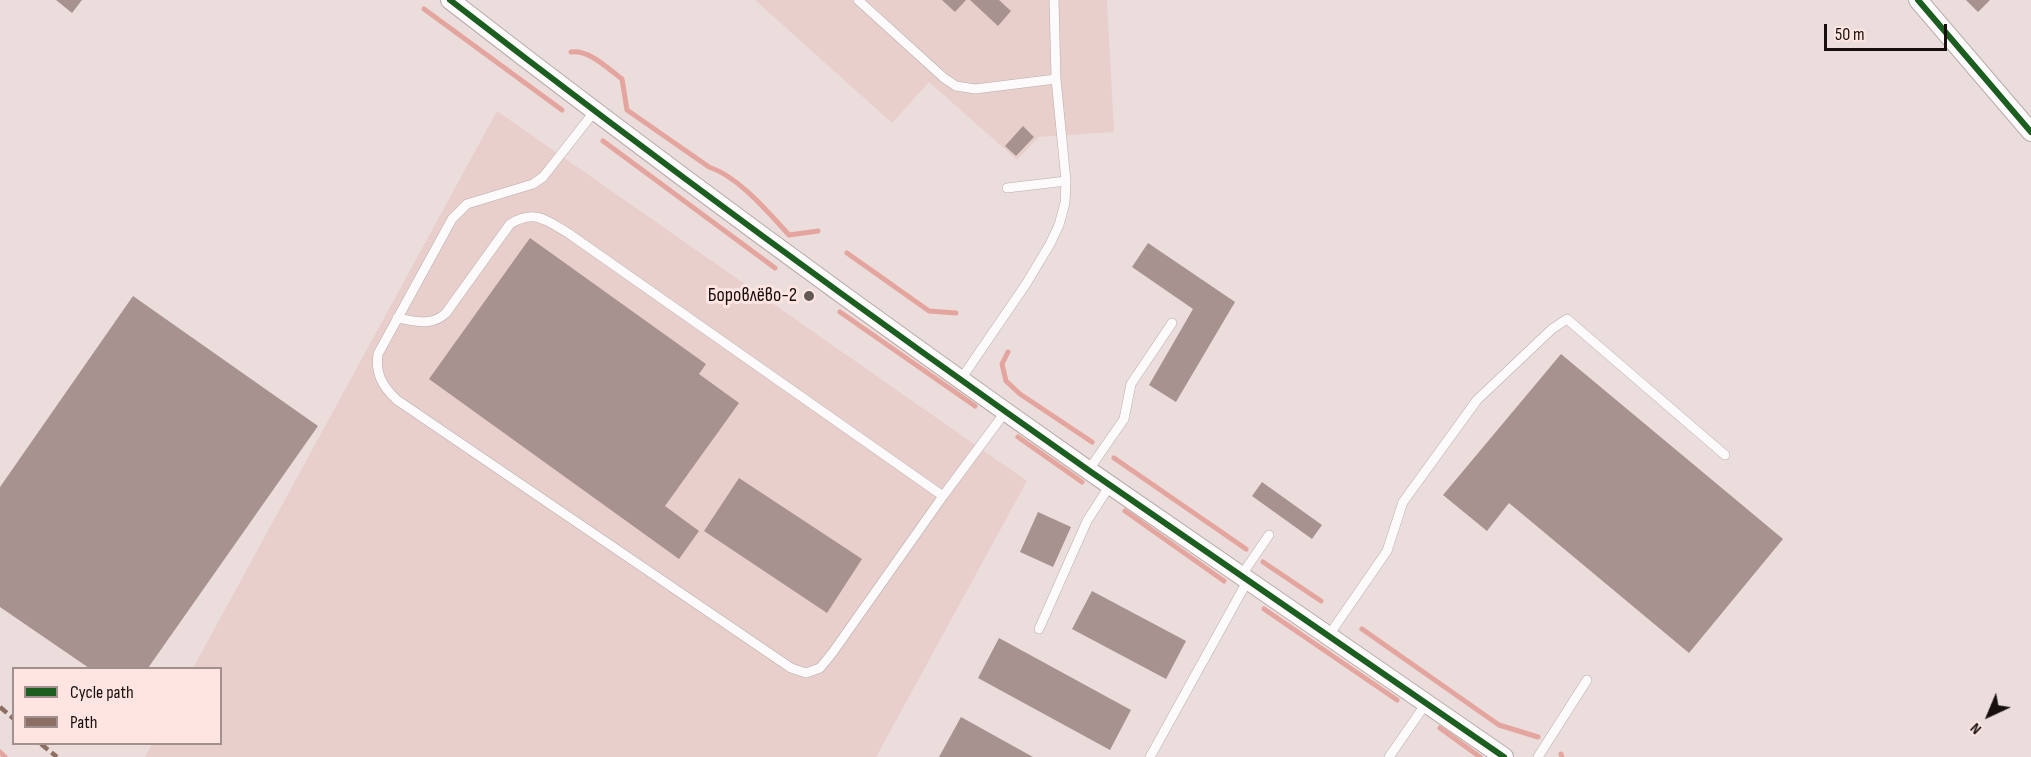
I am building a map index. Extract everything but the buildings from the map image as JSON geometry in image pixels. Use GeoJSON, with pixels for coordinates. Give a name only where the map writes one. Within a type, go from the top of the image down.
{"type":"FeatureCollection","features":[{"type":"Feature","properties":{"kind":"street"},"geometry":{"type":"LineString","coordinates":[[450,0],[594,112],[811,273],[1088,471],[1504,757]]}},
{"type":"Feature","properties":{"kind":"street"},"geometry":{"type":"LineString","coordinates":[[1918,0],[2031,132]]}},
{"type":"Feature","properties":{"kind":"lane"},"geometry":{"type":"LineString","coordinates":[[858,0],[944,78],[956,86],[975,89],[1056,80]]}},
{"type":"Feature","properties":{"kind":"lane"},"geometry":{"type":"LineString","coordinates":[[961,380],[1026,284],[1050,244],[1059,225],[1065,203],[1066,181],[1056,80],[1054,0]]}},
{"type":"Feature","properties":{"kind":"lane"},"geometry":{"type":"LineString","coordinates":[[594,112],[543,177],[533,184],[467,204],[452,219],[378,354],[376,364],[384,387],[397,400],[798,672],[806,673],[820,668],[1006,411]]}},
{"type":"Feature","properties":{"kind":"lane"},"geometry":{"type":"LineString","coordinates":[[1007,188],[1066,181]]}},
{"type":"Feature","properties":{"kind":"lane"},"geometry":{"type":"LineString","coordinates":[[397,318],[431,322],[439,320],[510,224],[532,215],[568,233],[943,496]]}},
{"type":"Feature","properties":{"kind":"lane"},"geometry":{"type":"LineString","coordinates":[[1329,635],[1387,551],[1403,502],[1477,400],[1552,328],[1567,319],[1725,454]]}},
{"type":"Feature","properties":{"kind":"lane"},"geometry":{"type":"LineString","coordinates":[[1088,471],[1124,418],[1131,384],[1172,323]]}},
{"type":"Feature","properties":{"kind":"lane"},"geometry":{"type":"LineString","coordinates":[[1039,629],[1088,521],[1110,485]]}},
{"type":"Feature","properties":{"kind":"lane"},"geometry":{"type":"LineString","coordinates":[[1150,757],[1269,535]]}},
{"type":"Feature","properties":{"kind":"lane"},"geometry":{"type":"LineString","coordinates":[[1538,757],[1587,680]]}},
{"type":"Feature","properties":{"kind":"lane"},"geometry":{"type":"LineString","coordinates":[[1389,757],[1427,702]]}},
{"type":"Feature","properties":{"kind":"shaded area"},"geometry":{"type":"Polygon","coordinates":[[[755,0],[1107,0],[1114,132],[1039,137],[1017,160],[929,82],[892,123],[755,0]]]}},
{"type":"Feature","properties":{"kind":"shaded area"},"geometry":{"type":"Polygon","coordinates":[[[497,111],[1027,481],[876,757],[145,757],[151,745],[222,745],[222,667],[194,667],[497,111]]]}},
{"type":"Feature","properties":{"kind":"waterway"},"geometry":{"type":"LineString","coordinates":[[424,9],[562,110]]}},
{"type":"Feature","properties":{"kind":"waterway"},"geometry":{"type":"LineString","coordinates":[[571,52],[592,57],[622,79],[627,110],[742,187],[789,235],[818,231]]}},
{"type":"Feature","properties":{"kind":"waterway"},"geometry":{"type":"LineString","coordinates":[[603,141],[775,268]]}},
{"type":"Feature","properties":{"kind":"waterway"},"geometry":{"type":"LineString","coordinates":[[847,253],[929,311],[956,313]]}},
{"type":"Feature","properties":{"kind":"waterway"},"geometry":{"type":"LineString","coordinates":[[840,312],[975,406]]}},
{"type":"Feature","properties":{"kind":"waterway"},"geometry":{"type":"LineString","coordinates":[[1008,352],[1002,364],[1006,381],[1020,394],[1092,442]]}},
{"type":"Feature","properties":{"kind":"waterway"},"geometry":{"type":"LineString","coordinates":[[1018,437],[1082,482]]}},
{"type":"Feature","properties":{"kind":"waterway"},"geometry":{"type":"LineString","coordinates":[[1114,458],[1246,549]]}},
{"type":"Feature","properties":{"kind":"waterway"},"geometry":{"type":"LineString","coordinates":[[1125,511],[1224,581]]}},
{"type":"Feature","properties":{"kind":"waterway"},"geometry":{"type":"LineString","coordinates":[[1263,562],[1321,601]]}},
{"type":"Feature","properties":{"kind":"waterway"},"geometry":{"type":"LineString","coordinates":[[1264,609],[1397,700]]}},
{"type":"Feature","properties":{"kind":"waterway"},"geometry":{"type":"LineString","coordinates":[[1362,629],[1499,725],[1538,737]]}},
{"type":"Feature","properties":{"kind":"waterway"},"geometry":{"type":"LineString","coordinates":[[1440,728],[1480,757]]}},
{"type":"Feature","properties":{"kind":"waterway"},"geometry":{"type":"LineString","coordinates":[[0,752],[5,757]]}},
{"type":"Feature","properties":{"kind":"marked path"},"geometry":{"type":"LineString","coordinates":[[0,707],[12,717]]}},
{"type":"Feature","properties":{"kind":"marked path"},"geometry":{"type":"LineString","coordinates":[[42,745],[57,757]]}},
{"type":"Feature","properties":{"kind":"cycle path"},"geometry":{"type":"LineString","coordinates":[[450,0],[688,181],[928,357],[1142,508],[1504,757]]}},
{"type":"Feature","properties":{"kind":"cycle path"},"geometry":{"type":"LineString","coordinates":[[1918,0],[2031,132]]}},
{"type":"Feature","properties":{"kind":"place","name":"Боровлёво-2"},"geometry":{"type":"Point","coordinates":[809,296]}}]}
